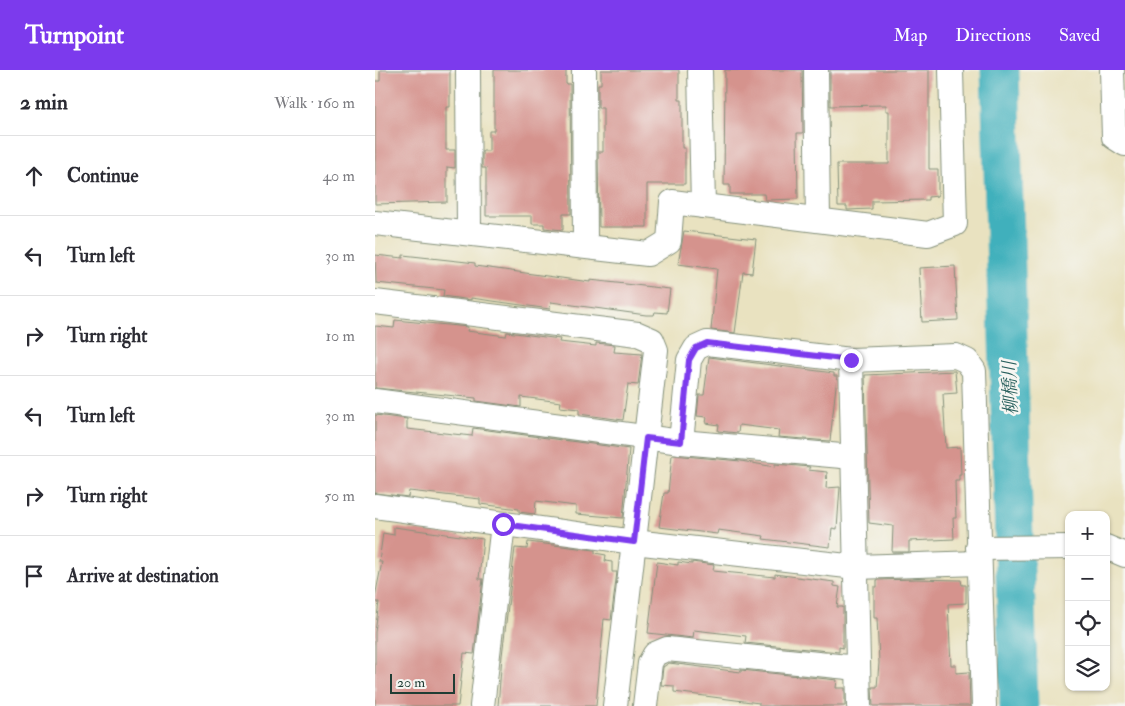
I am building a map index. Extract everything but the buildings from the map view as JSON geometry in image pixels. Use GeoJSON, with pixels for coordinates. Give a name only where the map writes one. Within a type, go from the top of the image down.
{"type":"FeatureCollection","features":[{"type":"Feature","properties":{"kind":"street"},"geometry":{"type":"LineString","coordinates":[[468,70],[469,233]]}},
{"type":"Feature","properties":{"kind":"street"},"geometry":{"type":"LineString","coordinates":[[584,70],[585,246]]}},
{"type":"Feature","properties":{"kind":"street"},"geometry":{"type":"LineString","coordinates":[[700,70],[703,206]]}},
{"type":"Feature","properties":{"kind":"street"},"geometry":{"type":"LineString","coordinates":[[816,70],[817,220]]}},
{"type":"Feature","properties":{"kind":"street"},"geometry":{"type":"LineString","coordinates":[[375,223],[649,254],[669,241],[672,202],[928,234],[955,224],[951,70]]}},
{"type":"Feature","properties":{"kind":"street"},"geometry":{"type":"LineString","coordinates":[[1112,70],[1114,137],[1125,144]]}},
{"type":"Feature","properties":{"kind":"street"},"geometry":{"type":"LineString","coordinates":[[375,302],[638,334],[652,340],[656,350],[615,706]]}},
{"type":"Feature","properties":{"kind":"street"},"geometry":{"type":"LineString","coordinates":[[681,442],[689,360],[696,348],[707,343],[851,360],[956,356],[967,361],[975,370],[986,553],[984,706]]}},
{"type":"Feature","properties":{"kind":"street"},"geometry":{"type":"LineString","coordinates":[[851,360],[859,706]]}},
{"type":"Feature","properties":{"kind":"street"},"geometry":{"type":"LineString","coordinates":[[375,400],[646,438],[853,457]]}},
{"type":"Feature","properties":{"kind":"street"},"geometry":{"type":"LineString","coordinates":[[376,511],[503,524],[634,542],[855,567],[986,553],[1065,547]]}},
{"type":"Feature","properties":{"kind":"street"},"geometry":{"type":"LineString","coordinates":[[482,706],[503,524]]}},
{"type":"Feature","properties":{"kind":"street"},"geometry":{"type":"LineString","coordinates":[[645,706],[651,663],[655,654],[667,649],[858,668]]}},
{"type":"Feature","properties":{"kind":"waterway","name":"柳橋川"},"geometry":{"type":"LineString","coordinates":[[1000,70],[1019,706]]}},
{"type":"Feature","properties":{"kind":"route"},"geometry":{"type":"LineString","coordinates":[[503,524],[634,542],[646,438],[681,442],[689,360],[696,348],[707,343],[851,360]]}}]}
